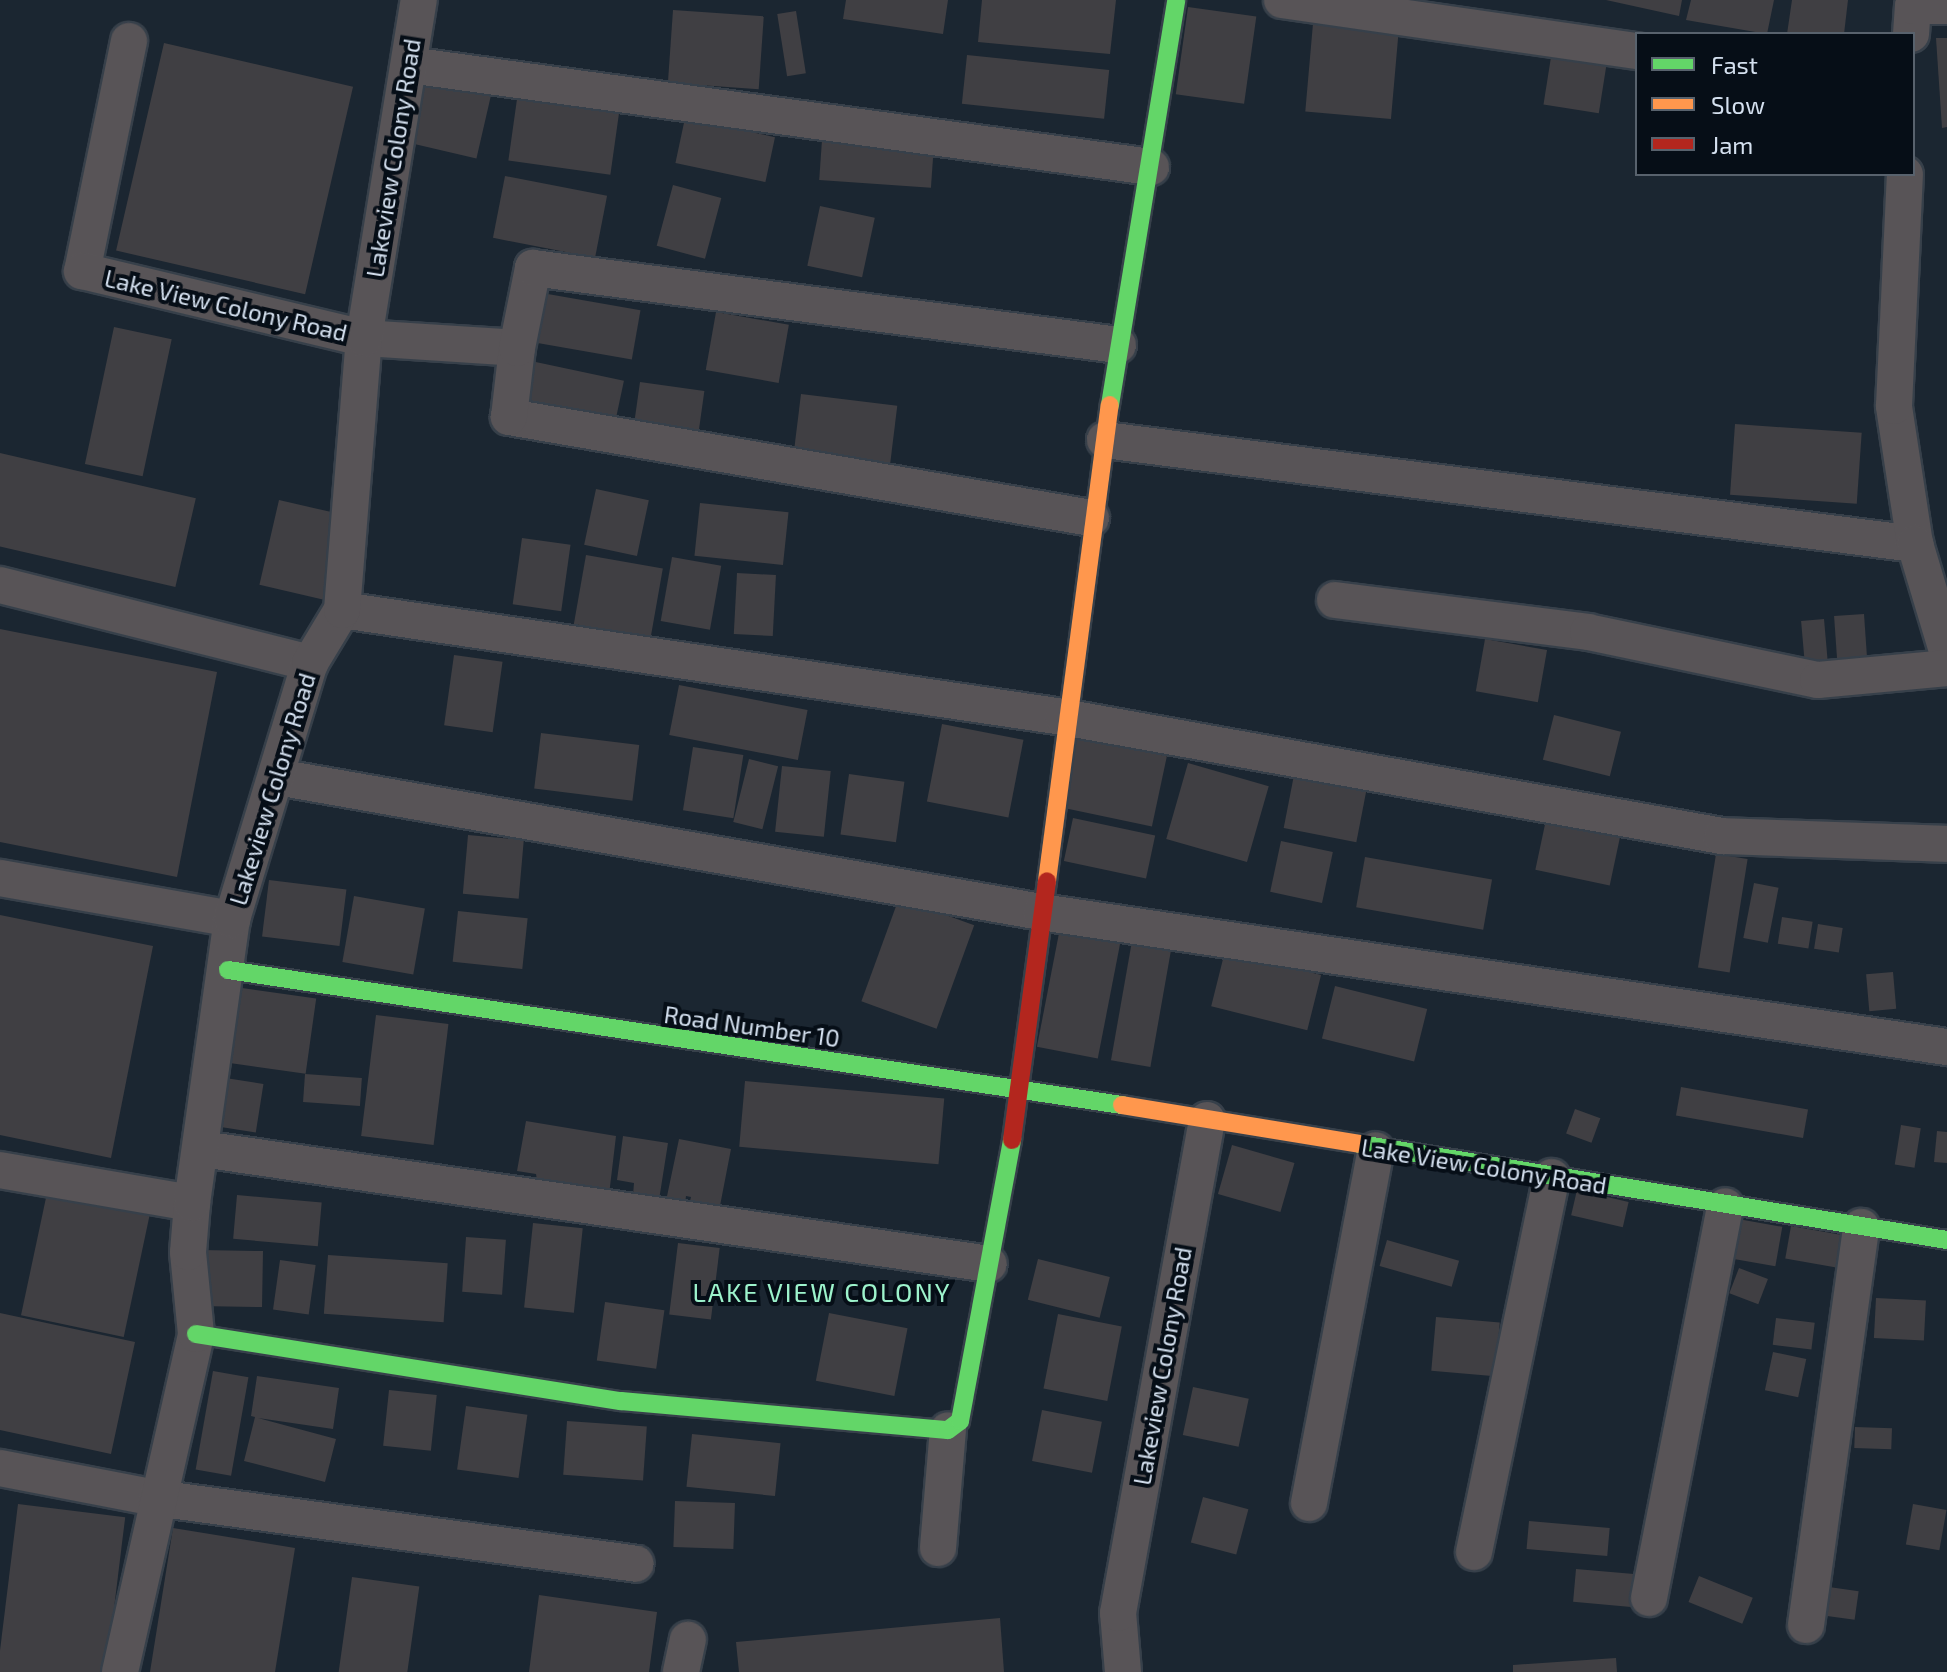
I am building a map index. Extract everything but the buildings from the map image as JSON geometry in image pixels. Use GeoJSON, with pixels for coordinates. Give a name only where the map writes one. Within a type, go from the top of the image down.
{"type":"FeatureCollection","features":[{"type":"Feature","properties":{"kind":"street","name":"Lakeview Colony Road"},"geometry":{"type":"LineString","coordinates":[[120,1672],[156,1498],[196,1334],[188,1252],[192,1203],[228,970],[232,919],[310,663],[342,610],[364,338],[419,0]]}},
{"type":"Feature","properties":{"kind":"street"},"geometry":{"type":"LineString","coordinates":[[196,1334],[621,1401],[948,1430],[960,1421],[1021,1089],[1063,717],[1091,518],[1176,0]]}},
{"type":"Feature","properties":{"kind":"street"},"geometry":{"type":"LineString","coordinates":[[1282,0],[1635,51]]}},
{"type":"Feature","properties":{"kind":"street"},"geometry":{"type":"LineString","coordinates":[[1911,32],[1913,6],[1947,6]]}},
{"type":"Feature","properties":{"kind":"street","name":"Lake View Colony Road"},"geometry":{"type":"LineString","coordinates":[[129,41],[82,271],[364,338]]}},
{"type":"Feature","properties":{"kind":"street"},"geometry":{"type":"LineString","coordinates":[[409,65],[1151,167]]}},
{"type":"Feature","properties":{"kind":"street"},"geometry":{"type":"LineString","coordinates":[[1905,176],[1894,406],[1915,544],[1947,651]]}},
{"type":"Feature","properties":{"kind":"street"},"geometry":{"type":"LineString","coordinates":[[1091,518],[509,417],[517,348],[533,268],[1118,345]]}},
{"type":"Feature","properties":{"kind":"street"},"geometry":{"type":"LineString","coordinates":[[364,338],[517,348]]}},
{"type":"Feature","properties":{"kind":"street"},"geometry":{"type":"LineString","coordinates":[[1105,440],[1915,544]]}},
{"type":"Feature","properties":{"kind":"street"},"geometry":{"type":"LineString","coordinates":[[0,585],[310,663]]}},
{"type":"Feature","properties":{"kind":"street"},"geometry":{"type":"LineString","coordinates":[[1335,600],[1588,632],[1818,680],[1947,668]]}},
{"type":"Feature","properties":{"kind":"street"},"geometry":{"type":"LineString","coordinates":[[342,610],[1063,717],[1722,836],[1947,844]]}},
{"type":"Feature","properties":{"kind":"street"},"geometry":{"type":"LineString","coordinates":[[277,777],[1041,912],[1947,1047]]}},
{"type":"Feature","properties":{"kind":"street"},"geometry":{"type":"LineString","coordinates":[[0,878],[232,919]]}},
{"type":"Feature","properties":{"kind":"street","name":"Road Number 10"},"geometry":{"type":"LineString","coordinates":[[228,970],[477,1010],[1021,1089]]}},
{"type":"Feature","properties":{"kind":"street","name":"Lake View Colony Road"},"geometry":{"type":"LineString","coordinates":[[1021,1089],[1376,1150],[1947,1240]]}},
{"type":"Feature","properties":{"kind":"street","name":"Lakeview Colony Road"},"geometry":{"type":"LineString","coordinates":[[1123,1672],[1118,1613],[1207,1120]]}},
{"type":"Feature","properties":{"kind":"street"},"geometry":{"type":"LineString","coordinates":[[202,1149],[989,1264]]}},
{"type":"Feature","properties":{"kind":"street"},"geometry":{"type":"LineString","coordinates":[[1309,1503],[1376,1150]]}},
{"type":"Feature","properties":{"kind":"street"},"geometry":{"type":"LineString","coordinates":[[0,1170],[192,1203]]}},
{"type":"Feature","properties":{"kind":"street"},"geometry":{"type":"LineString","coordinates":[[1474,1552],[1552,1177]]}},
{"type":"Feature","properties":{"kind":"street"},"geometry":{"type":"LineString","coordinates":[[1649,1598],[1725,1206]]}},
{"type":"Feature","properties":{"kind":"street"},"geometry":{"type":"LineString","coordinates":[[1806,1625],[1861,1227]]}},
{"type":"Feature","properties":{"kind":"street"},"geometry":{"type":"LineString","coordinates":[[938,1548],[948,1430]]}},
{"type":"Feature","properties":{"kind":"street"},"geometry":{"type":"LineString","coordinates":[[0,1468],[156,1498],[635,1564]]}},
{"type":"Feature","properties":{"kind":"traffic: fast"},"geometry":{"type":"LineString","coordinates":[[1110,405],[1176,0]]}},
{"type":"Feature","properties":{"kind":"traffic: fast"},"geometry":{"type":"LineString","coordinates":[[228,970],[1122,1105]]}},
{"type":"Feature","properties":{"kind":"traffic: fast"},"geometry":{"type":"LineString","coordinates":[[196,1334],[621,1401],[948,1430],[960,1421],[1012,1140]]}},
{"type":"Feature","properties":{"kind":"traffic: fast"},"geometry":{"type":"LineString","coordinates":[[1360,1144],[1947,1240]]}},
{"type":"Feature","properties":{"kind":"traffic: slow"},"geometry":{"type":"LineString","coordinates":[[1047,881],[1110,405]]}},
{"type":"Feature","properties":{"kind":"traffic: slow"},"geometry":{"type":"LineString","coordinates":[[1122,1105],[1360,1144]]}},
{"type":"Feature","properties":{"kind":"traffic: jam"},"geometry":{"type":"LineString","coordinates":[[1012,1140],[1047,881]]}},
{"type":"Feature","properties":{"kind":"district","name":"LAKE VIEW COLONY"},"geometry":{"type":"Point","coordinates":[822,1292]}}]}
